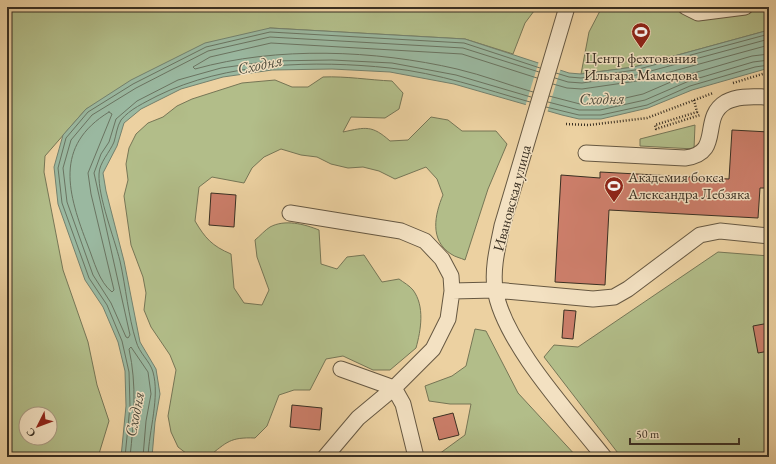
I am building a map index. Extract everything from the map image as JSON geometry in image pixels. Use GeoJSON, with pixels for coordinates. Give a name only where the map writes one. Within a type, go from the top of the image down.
{"type":"FeatureCollection","features":[{"type":"Feature","properties":{"kind":"street","name":"Ивановская улица"},"geometry":{"type":"LineString","coordinates":[[567,7],[502,226],[496,258],[495,290],[512,334],[529,361],[604,457]]}},
{"type":"Feature","properties":{"kind":"street"},"geometry":{"type":"LineString","coordinates":[[686,7],[698,13],[745,7]]}},
{"type":"Feature","properties":{"kind":"street"},"geometry":{"type":"LineString","coordinates":[[586,153],[685,158],[696,157],[705,150],[709,140],[712,120],[717,110],[727,102],[739,98],[769,97]]}},
{"type":"Feature","properties":{"kind":"street"},"geometry":{"type":"LineString","coordinates":[[290,213],[401,231],[425,241],[442,259],[450,276],[452,291],[448,319],[433,349],[394,388],[358,418],[326,457]]}},
{"type":"Feature","properties":{"kind":"street"},"geometry":{"type":"LineString","coordinates":[[452,291],[495,290],[593,298],[614,297],[628,289],[700,235],[720,231],[769,236]]}},
{"type":"Feature","properties":{"kind":"street"},"geometry":{"type":"LineString","coordinates":[[341,369],[394,388],[404,404],[416,457]]}},
{"type":"Feature","properties":{"kind":"path"},"geometry":{"type":"LineString","coordinates":[[728,84],[769,72]]}},
{"type":"Feature","properties":{"kind":"path"},"geometry":{"type":"LineString","coordinates":[[566,124],[590,125],[647,118],[714,92]]}},
{"type":"Feature","properties":{"kind":"path"},"geometry":{"type":"LineString","coordinates":[[694,100],[697,112],[655,125],[656,129],[701,115],[712,120]]}},
{"type":"Feature","properties":{"kind":"shaded area"},"geometry":{"type":"Polygon","coordinates":[[[7,7],[537,7],[525,23],[513,54],[465,39],[270,28],[86,109],[45,156],[44,172],[63,270],[88,342],[97,385],[109,421],[98,457],[7,457],[7,7]]]}},
{"type":"Feature","properties":{"kind":"shaded area","name":"Центр фехтования Ильгара Мамедова"},"geometry":{"type":"Polygon","coordinates":[[[602,7],[769,7],[769,30],[634,67],[581,74],[589,32],[602,7]]]}},
{"type":"Feature","properties":{"kind":"shaded area"},"geometry":{"type":"Polygon","coordinates":[[[323,77],[392,81],[403,93],[399,109],[385,118],[351,117],[343,132],[363,128],[378,132],[390,141],[408,140],[431,117],[448,120],[462,131],[496,131],[507,144],[488,189],[465,260],[451,254],[439,242],[436,218],[443,195],[437,179],[426,167],[395,179],[379,171],[363,167],[348,168],[331,164],[317,157],[301,155],[281,149],[264,157],[252,168],[244,183],[212,177],[199,187],[195,221],[202,232],[214,245],[231,254],[234,288],[244,303],[262,305],[269,290],[257,257],[255,240],[270,227],[282,223],[294,223],[319,230],[321,264],[337,269],[347,257],[364,255],[382,282],[399,279],[413,290],[417,296],[421,311],[421,318],[416,348],[390,370],[373,370],[343,356],[326,359],[310,390],[294,390],[279,395],[267,426],[255,438],[240,438],[229,442],[208,457],[191,457],[178,447],[171,432],[168,416],[176,370],[170,355],[151,327],[144,310],[146,293],[143,277],[131,245],[124,196],[128,180],[126,164],[129,148],[136,134],[148,123],[163,117],[177,106],[192,99],[242,83],[275,80],[292,87],[308,87],[323,77]]]}},
{"type":"Feature","properties":{"kind":"shaded area"},"geometry":{"type":"Polygon","coordinates":[[[695,125],[694,149],[640,146],[640,139],[695,125]]]}},
{"type":"Feature","properties":{"kind":"shaded area"},"geometry":{"type":"Polygon","coordinates":[[[718,252],[769,256],[769,457],[621,457],[544,357],[554,345],[578,347],[718,252]]]}},
{"type":"Feature","properties":{"kind":"shaded area"},"geometry":{"type":"Polygon","coordinates":[[[475,329],[486,331],[518,393],[577,457],[439,457],[439,454],[465,435],[471,404],[450,404],[429,401],[425,386],[452,376],[466,366],[475,329]]]}},
{"type":"Feature","properties":{"kind":"water","name":"Сходня"},"geometry":{"type":"Polygon","coordinates":[[[270,28],[465,39],[569,73],[581,74],[634,67],[769,30],[769,68],[692,90],[648,108],[601,119],[579,119],[454,84],[390,72],[332,69],[272,70],[223,77],[181,89],[141,109],[124,123],[117,146],[103,173],[106,191],[124,261],[140,342],[156,369],[160,394],[155,422],[152,457],[121,457],[126,406],[125,371],[118,342],[103,307],[85,280],[58,204],[54,167],[63,135],[86,109],[131,80],[205,43],[270,28]]]}},
{"type":"Feature","properties":{"kind":"pier"},"geometry":{"type":"Polygon","coordinates":[[[539,61],[561,68],[547,113],[525,107],[539,61]]]}},
{"type":"Feature","properties":{"kind":"building"},"geometry":{"type":"Polygon","coordinates":[[[732,130],[769,132],[769,188],[760,188],[758,218],[609,210],[605,285],[555,282],[561,175],[600,178],[600,172],[729,179],[732,130]]]}},
{"type":"Feature","properties":{"kind":"building"},"geometry":{"type":"Polygon","coordinates":[[[211,193],[236,195],[234,227],[209,225],[211,193]]]}},
{"type":"Feature","properties":{"kind":"building"},"geometry":{"type":"Polygon","coordinates":[[[564,310],[576,311],[573,339],[562,338],[564,310]]]}},
{"type":"Feature","properties":{"kind":"building"},"geometry":{"type":"Polygon","coordinates":[[[769,323],[769,351],[758,353],[753,326],[769,323]]]}},
{"type":"Feature","properties":{"kind":"building"},"geometry":{"type":"Polygon","coordinates":[[[292,405],[322,408],[320,430],[290,427],[292,405]]]}},
{"type":"Feature","properties":{"kind":"building"},"geometry":{"type":"Polygon","coordinates":[[[453,413],[459,435],[439,440],[433,418],[453,413]]]}},
{"type":"Feature","properties":{"kind":"place","name":"Центр фехтования Ильгара Мамедова"},"geometry":{"type":"Point","coordinates":[641,49]}},
{"type":"Feature","properties":{"kind":"place","name":"Академия бокса Александра Лебзяка"},"geometry":{"type":"Point","coordinates":[614,203]}}]}
